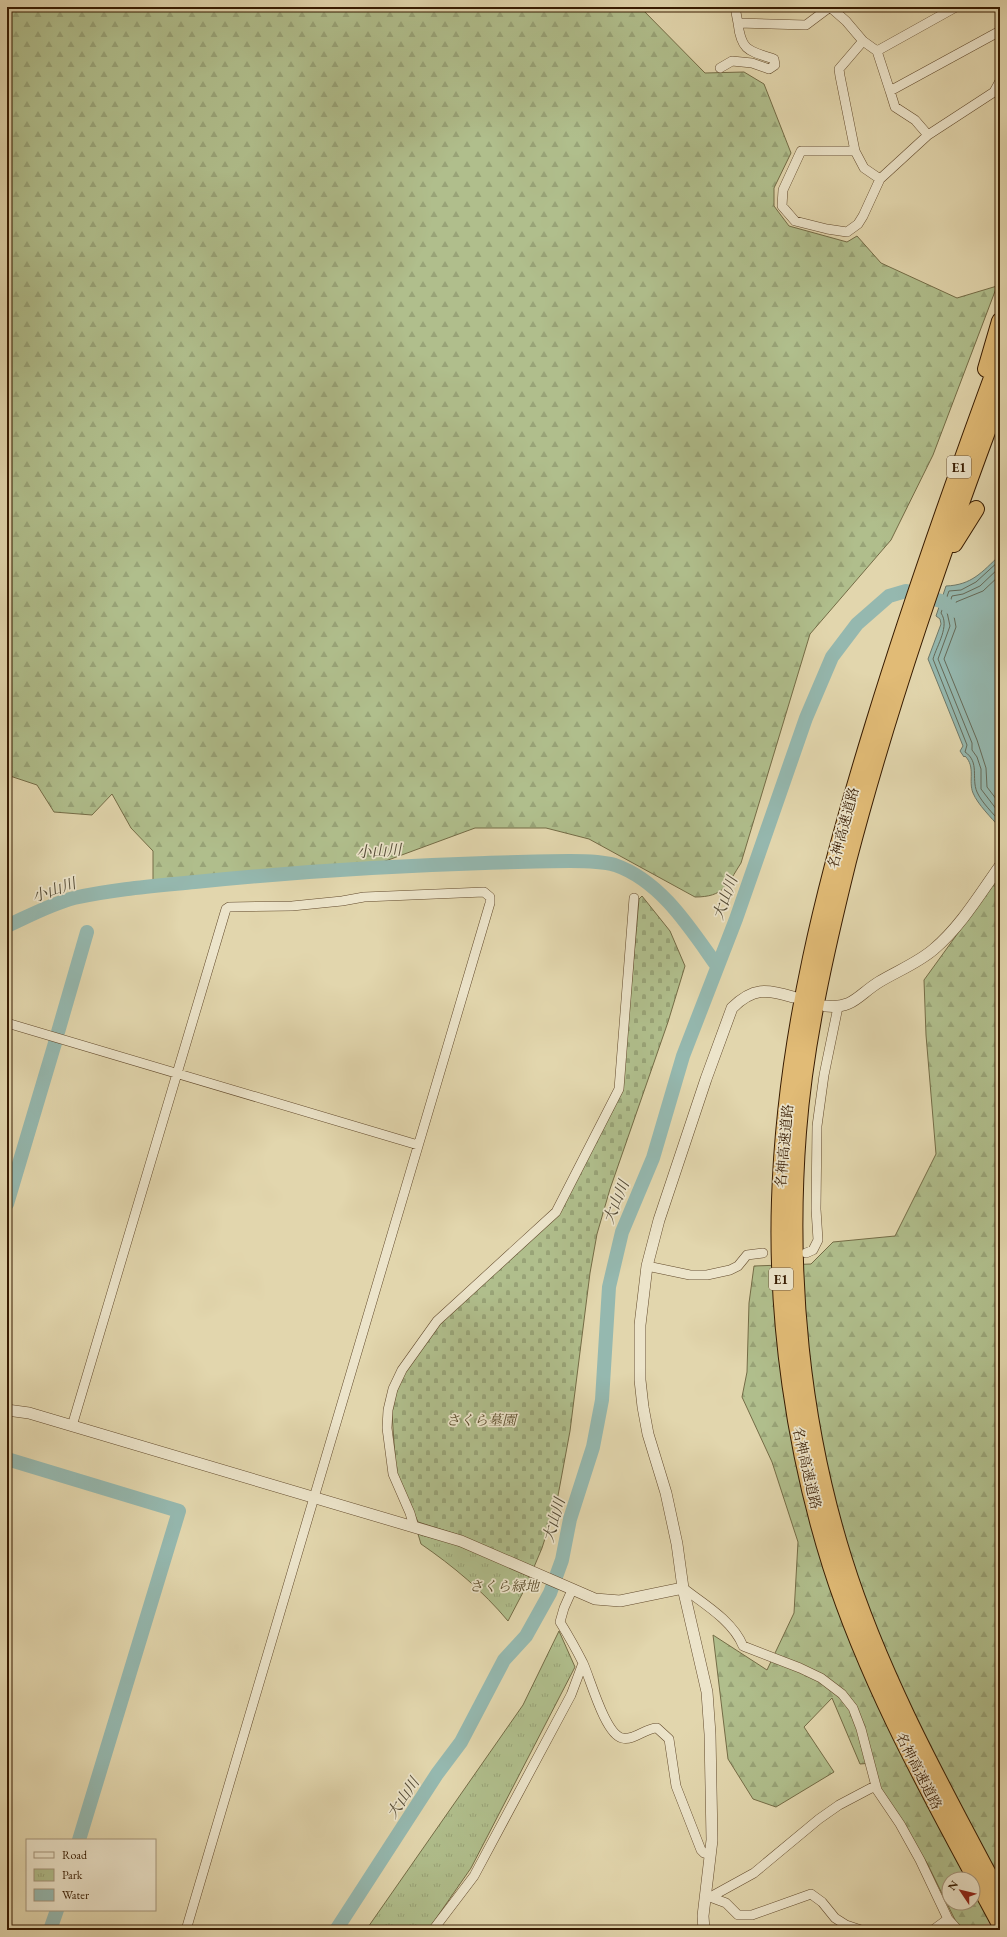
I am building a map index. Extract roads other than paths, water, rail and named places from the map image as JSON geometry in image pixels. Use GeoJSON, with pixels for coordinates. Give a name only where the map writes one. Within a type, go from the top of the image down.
{"type":"FeatureCollection","features":[{"type":"Feature","properties":{"kind":"highway"},"geometry":{"type":"LineString","coordinates":[[946,503],[1000,321]]}},
{"type":"Feature","properties":{"kind":"highway","name":"名神高速道路"},"geometry":{"type":"LineString","coordinates":[[927,581],[946,503],[1000,356]]}},
{"type":"Feature","properties":{"kind":"highway","name":"名神高速道路"},"geometry":{"type":"LineString","coordinates":[[1000,397],[965,490],[927,581],[845,818],[826,889],[800,1014],[791,1068],[784,1129],[780,1201],[780,1260],[784,1326],[790,1380],[800,1442],[831,1565],[851,1621],[875,1680],[910,1756],[1000,1924]]}},
{"type":"Feature","properties":{"kind":"highway"},"geometry":{"type":"LineString","coordinates":[[927,581],[950,551],[976,508]]}},
{"type":"Feature","properties":{"kind":"highway","name":"名神高速道路"},"geometry":{"type":"LineString","coordinates":[[917,610],[892,710],[859,821],[825,960],[805,1070],[798,1131],[794,1260],[799,1325],[813,1432],[828,1502],[844,1560],[887,1674],[923,1749],[1000,1896]]}},
{"type":"Feature","properties":{"kind":"street"},"geometry":{"type":"LineString","coordinates":[[720,68],[732,61],[752,63],[770,69],[775,65],[774,59],[750,52],[740,39],[735,7]]}},
{"type":"Feature","properties":{"kind":"street"},"geometry":{"type":"LineString","coordinates":[[738,23],[806,25],[830,7],[846,20],[863,41],[877,50],[895,107],[915,120],[928,135]]}},
{"type":"Feature","properties":{"kind":"street"},"geometry":{"type":"LineString","coordinates":[[877,50],[939,11],[956,7]]}},
{"type":"Feature","properties":{"kind":"street"},"geometry":{"type":"LineString","coordinates":[[890,92],[1000,30]]}},
{"type":"Feature","properties":{"kind":"street"},"geometry":{"type":"LineString","coordinates":[[863,41],[839,69],[855,152],[864,168],[880,179]]}},
{"type":"Feature","properties":{"kind":"street"},"geometry":{"type":"LineString","coordinates":[[855,152],[800,151],[783,190],[782,206],[794,221],[847,232],[858,224],[863,216],[880,179],[928,135],[994,92],[1000,81]]}},
{"type":"Feature","properties":{"kind":"street"},"geometry":{"type":"LineString","coordinates":[[826,1006],[838,1007],[848,1004],[880,982],[933,950],[950,933],[1000,866]]}},
{"type":"Feature","properties":{"kind":"street"},"geometry":{"type":"LineString","coordinates":[[72,1426],[226,909],[230,907],[292,906],[342,902],[364,897],[484,892],[490,897],[490,903],[186,1930]]}},
{"type":"Feature","properties":{"kind":"street"},"geometry":{"type":"LineString","coordinates":[[414,1527],[410,1513],[393,1474],[387,1428],[388,1410],[392,1389],[402,1370],[437,1321],[556,1212],[619,1089],[634,898]]}},
{"type":"Feature","properties":{"kind":"street"},"geometry":{"type":"LineString","coordinates":[[704,1930],[712,1840],[707,1692],[683,1588],[677,1544],[668,1500],[648,1434],[640,1380],[640,1325],[647,1266],[674,1173],[732,1008],[740,1000],[761,991],[770,990],[793,997]]}},
{"type":"Feature","properties":{"kind":"street"},"geometry":{"type":"LineString","coordinates":[[806,1253],[813,1250],[818,1240],[816,1209],[817,1126],[824,1075],[838,1007]]}},
{"type":"Feature","properties":{"kind":"street"},"geometry":{"type":"LineString","coordinates":[[7,1023],[418,1145]]}},
{"type":"Feature","properties":{"kind":"street"},"geometry":{"type":"LineString","coordinates":[[647,1266],[690,1275],[707,1275],[730,1270],[738,1266],[747,1255],[763,1253]]}},
{"type":"Feature","properties":{"kind":"street"},"geometry":{"type":"LineString","coordinates":[[7,1410],[29,1414],[72,1426],[461,1541],[595,1599],[620,1602],[683,1588]]}},
{"type":"Feature","properties":{"kind":"street"},"geometry":{"type":"LineString","coordinates":[[683,1588],[728,1624],[738,1634],[743,1646],[800,1668],[821,1678],[842,1694],[853,1708],[861,1729],[875,1786],[920,1860],[948,1919],[958,1930]]}},
{"type":"Feature","properties":{"kind":"street"},"geometry":{"type":"LineString","coordinates":[[571,1589],[560,1622],[583,1663],[597,1702],[612,1732],[622,1738],[629,1738],[653,1728],[657,1728],[669,1739],[676,1786],[701,1850],[704,1853],[710,1854]]}},
{"type":"Feature","properties":{"kind":"street"},"geometry":{"type":"LineString","coordinates":[[433,1930],[474,1876],[571,1695],[583,1663]]}},
{"type":"Feature","properties":{"kind":"street"},"geometry":{"type":"LineString","coordinates":[[708,1898],[754,1873],[819,1819],[839,1805],[875,1786]]}},
{"type":"Feature","properties":{"kind":"street"},"geometry":{"type":"LineString","coordinates":[[708,1898],[726,1903],[738,1915],[752,1915],[811,1894],[822,1902],[835,1918],[846,1925],[861,1930]]}},
{"type":"Feature","properties":{"kind":"street"},"geometry":{"type":"LineString","coordinates":[[933,1930],[948,1919]]}},
{"type":"Feature","properties":{"kind":"water"},"geometry":{"type":"Polygon","coordinates":[[[1000,555],[1000,828],[981,806],[973,793],[970,765],[968,760],[960,751],[963,746],[928,659],[941,624],[940,619],[936,616],[946,586],[963,583],[970,580],[982,572],[1000,555]]]}},
{"type":"Feature","properties":{"kind":"waterway","name":"大山川"},"geometry":{"type":"LineString","coordinates":[[336,1930],[437,1774],[461,1742],[504,1660],[526,1636],[550,1593],[562,1560],[570,1519],[593,1447],[602,1400],[609,1287],[622,1232],[653,1158],[683,1056],[736,919],[806,718],[832,657],[857,624],[889,596],[906,591],[941,601],[956,611]]}},
{"type":"Feature","properties":{"kind":"waterway","name":"小山川"},"geometry":{"type":"LineString","coordinates":[[7,926],[48,907],[74,898],[104,892],[150,886],[304,872],[449,864],[570,861],[592,862],[615,865],[631,872],[647,882],[673,907],[717,966]]}},
{"type":"Feature","properties":{"kind":"waterway"},"geometry":{"type":"LineString","coordinates":[[58,1032],[87,932]]}},
{"type":"Feature","properties":{"kind":"waterway"},"geometry":{"type":"LineString","coordinates":[[7,1204],[55,1043]]}},
{"type":"Feature","properties":{"kind":"waterway"},"geometry":{"type":"LineString","coordinates":[[7,1459],[179,1511],[79,1839]]}},
{"type":"Feature","properties":{"kind":"waterway"},"geometry":{"type":"LineString","coordinates":[[50,1930],[57,1911]]}},
{"type":"Feature","properties":{"kind":"tunnel"},"geometry":{"type":"LineString","coordinates":[[983,1930],[1000,1922]]}},
{"type":"Feature","properties":{"kind":"park label","name":"さくら墓園"},"geometry":{"type":"Point","coordinates":[481,1420]}},
{"type":"Feature","properties":{"kind":"park label","name":"さくら緑地"},"geometry":{"type":"Point","coordinates":[504,1586]}}]}
